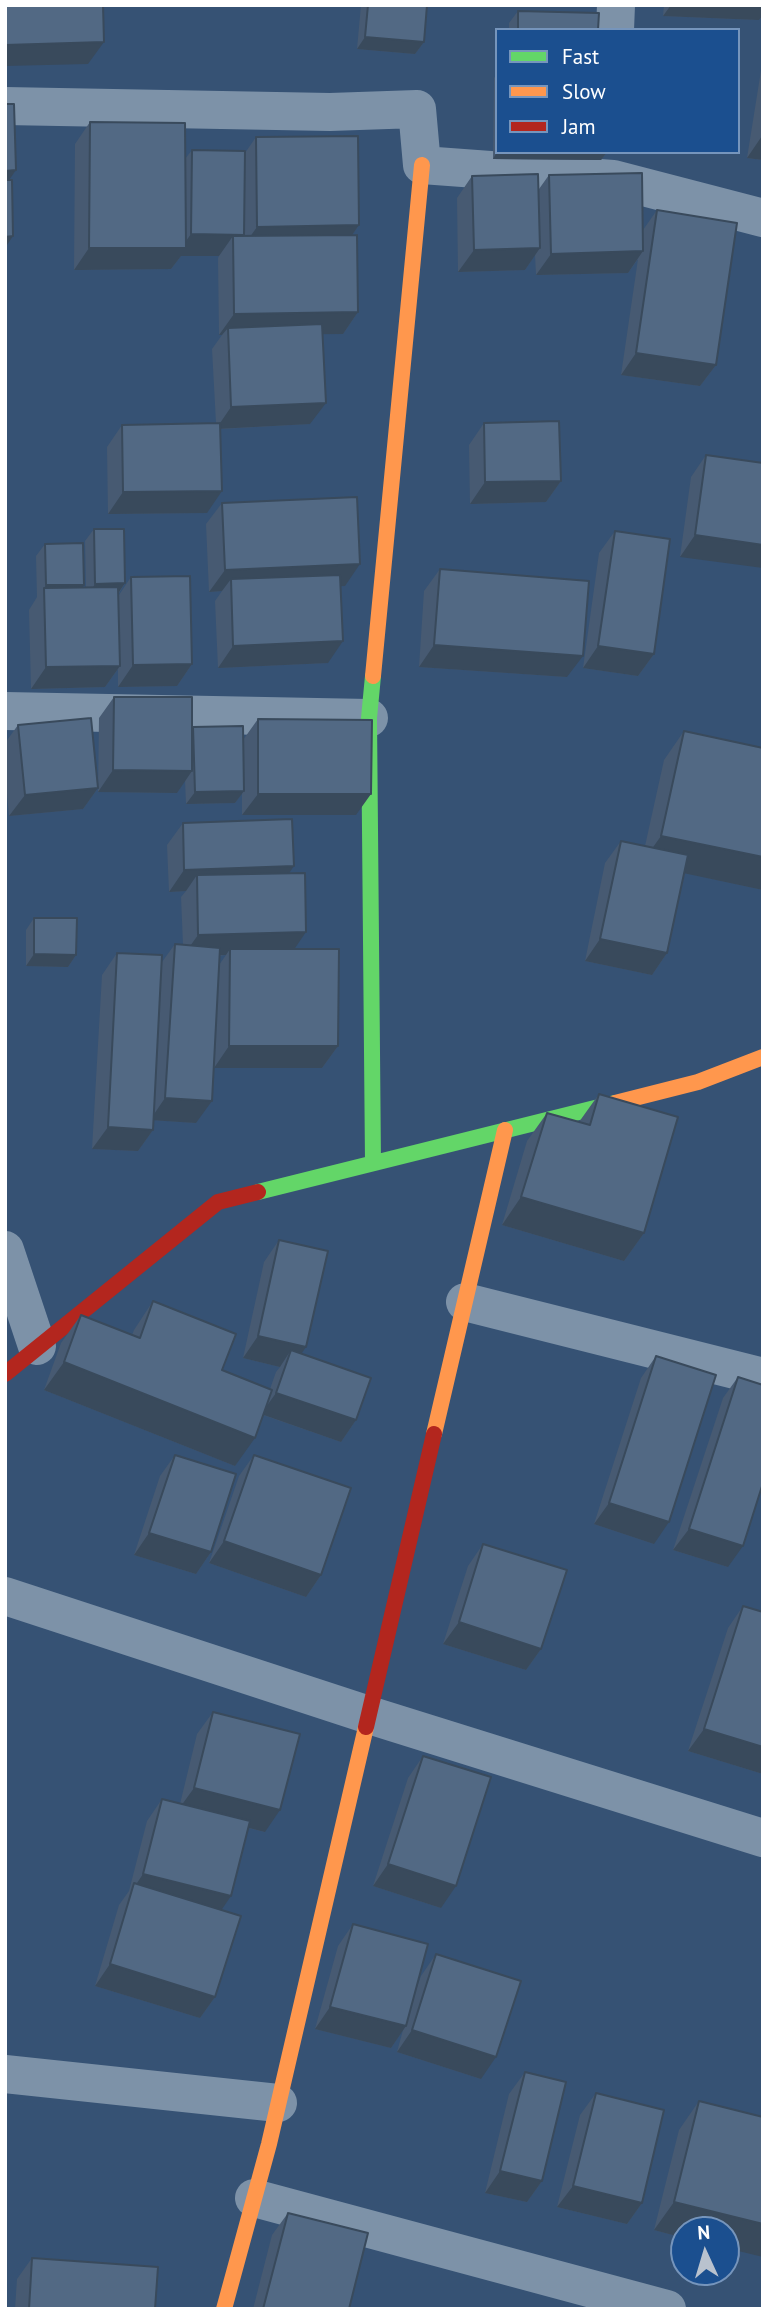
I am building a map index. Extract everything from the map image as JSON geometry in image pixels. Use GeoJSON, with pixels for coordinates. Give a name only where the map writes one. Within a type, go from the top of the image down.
{"type":"FeatureCollection","features":[{"type":"Feature","properties":{"kind":"street"},"geometry":{"type":"LineString","coordinates":[[615,28],[616,5]]}},
{"type":"Feature","properties":{"kind":"street"},"geometry":{"type":"LineString","coordinates":[[6,145],[6,106],[330,113],[417,109],[422,164],[369,718],[373,1163]]}},
{"type":"Feature","properties":{"kind":"street"},"geometry":{"type":"LineString","coordinates":[[422,164],[613,166],[763,218]]}},
{"type":"Feature","properties":{"kind":"street"},"geometry":{"type":"LineString","coordinates":[[5,711],[369,718]]}},
{"type":"Feature","properties":{"kind":"street"},"geometry":{"type":"LineString","coordinates":[[5,1374],[218,1202],[698,1082],[763,1057]]}},
{"type":"Feature","properties":{"kind":"street"},"geometry":{"type":"LineString","coordinates":[[224,2309],[278,2103],[505,1130]]}},
{"type":"Feature","properties":{"kind":"street"},"geometry":{"type":"LineString","coordinates":[[5,1251],[37,1346]]}},
{"type":"Feature","properties":{"kind":"street"},"geometry":{"type":"LineString","coordinates":[[465,1302],[763,1377]]}},
{"type":"Feature","properties":{"kind":"street"},"geometry":{"type":"LineString","coordinates":[[5,1596],[369,1715],[763,1838]]}},
{"type":"Feature","properties":{"kind":"street"},"geometry":{"type":"LineString","coordinates":[[5,2074],[278,2103]]}},
{"type":"Feature","properties":{"kind":"street"},"geometry":{"type":"LineString","coordinates":[[254,2198],[667,2309]]}},
{"type":"Feature","properties":{"kind":"building"},"geometry":{"type":"Polygon","coordinates":[[[5,5],[103,5],[104,42],[5,45],[5,5]]]}},
{"type":"Feature","properties":{"kind":"building"},"geometry":{"type":"Polygon","coordinates":[[[368,5],[427,5],[424,42],[365,37],[368,5]]]}},
{"type":"Feature","properties":{"kind":"building"},"geometry":{"type":"Polygon","coordinates":[[[518,11],[599,13],[598,28],[518,28],[518,11]]]}},
{"type":"Feature","properties":{"kind":"building"},"geometry":{"type":"Polygon","coordinates":[[[5,104],[14,104],[16,170],[5,171],[5,104]]]}},
{"type":"Feature","properties":{"kind":"building"},"geometry":{"type":"Polygon","coordinates":[[[90,122],[185,123],[186,248],[89,248],[90,122]]]}},
{"type":"Feature","properties":{"kind":"building"},"geometry":{"type":"Polygon","coordinates":[[[358,136],[359,225],[257,227],[256,137],[358,136]]]}},
{"type":"Feature","properties":{"kind":"building"},"geometry":{"type":"Polygon","coordinates":[[[192,150],[245,151],[244,235],[191,234],[192,150]]]}},
{"type":"Feature","properties":{"kind":"building"},"geometry":{"type":"Polygon","coordinates":[[[642,173],[643,251],[551,254],[549,175],[642,173]]]}},
{"type":"Feature","properties":{"kind":"building"},"geometry":{"type":"Polygon","coordinates":[[[538,174],[540,248],[474,250],[472,176],[538,174]]]}},
{"type":"Feature","properties":{"kind":"building"},"geometry":{"type":"Polygon","coordinates":[[[5,180],[12,180],[13,236],[5,237],[5,180]]]}},
{"type":"Feature","properties":{"kind":"building"},"geometry":{"type":"Polygon","coordinates":[[[657,210],[737,223],[716,365],[636,353],[657,210]]]}},
{"type":"Feature","properties":{"kind":"building"},"geometry":{"type":"Polygon","coordinates":[[[357,235],[358,312],[234,314],[233,236],[357,235]]]}},
{"type":"Feature","properties":{"kind":"building"},"geometry":{"type":"Polygon","coordinates":[[[322,324],[326,403],[231,407],[228,328],[322,324]]]}},
{"type":"Feature","properties":{"kind":"building"},"geometry":{"type":"Polygon","coordinates":[[[559,421],[561,481],[485,482],[484,423],[559,421]]]}},
{"type":"Feature","properties":{"kind":"building"},"geometry":{"type":"Polygon","coordinates":[[[220,423],[222,491],[123,492],[122,425],[220,423]]]}},
{"type":"Feature","properties":{"kind":"building"},"geometry":{"type":"Polygon","coordinates":[[[706,455],[763,463],[763,545],[695,535],[706,455]]]}},
{"type":"Feature","properties":{"kind":"building"},"geometry":{"type":"Polygon","coordinates":[[[357,497],[360,564],[225,570],[222,503],[357,497]]]}},
{"type":"Feature","properties":{"kind":"building"},"geometry":{"type":"Polygon","coordinates":[[[94,529],[124,529],[125,583],[95,584],[94,529]]]}},
{"type":"Feature","properties":{"kind":"building"},"geometry":{"type":"Polygon","coordinates":[[[615,531],[670,539],[654,654],[598,646],[615,531]]]}},
{"type":"Feature","properties":{"kind":"building"},"geometry":{"type":"Polygon","coordinates":[[[83,543],[84,585],[46,585],[45,544],[83,543]]]}},
{"type":"Feature","properties":{"kind":"building"},"geometry":{"type":"Polygon","coordinates":[[[440,569],[589,581],[583,656],[434,645],[440,569]]]}},
{"type":"Feature","properties":{"kind":"building"},"geometry":{"type":"Polygon","coordinates":[[[340,575],[343,641],[233,646],[231,579],[340,575]]]}},
{"type":"Feature","properties":{"kind":"building"},"geometry":{"type":"Polygon","coordinates":[[[190,576],[192,664],[133,665],[131,577],[190,576]]]}},
{"type":"Feature","properties":{"kind":"building"},"geometry":{"type":"Polygon","coordinates":[[[118,587],[120,666],[46,667],[44,588],[118,587]]]}},
{"type":"Feature","properties":{"kind":"building"},"geometry":{"type":"Polygon","coordinates":[[[114,697],[192,697],[192,771],[113,770],[114,697]]]}},
{"type":"Feature","properties":{"kind":"building"},"geometry":{"type":"Polygon","coordinates":[[[91,718],[98,788],[25,795],[18,725],[91,718]]]}},
{"type":"Feature","properties":{"kind":"building"},"geometry":{"type":"Polygon","coordinates":[[[258,719],[372,720],[371,794],[258,794],[258,719]]]}},
{"type":"Feature","properties":{"kind":"building"},"geometry":{"type":"Polygon","coordinates":[[[243,726],[244,791],[195,792],[193,727],[243,726]]]}},
{"type":"Feature","properties":{"kind":"building"},"geometry":{"type":"Polygon","coordinates":[[[684,731],[763,748],[763,857],[661,836],[684,731]]]}},
{"type":"Feature","properties":{"kind":"building"},"geometry":{"type":"Polygon","coordinates":[[[292,819],[294,866],[184,870],[183,823],[292,819]]]}},
{"type":"Feature","properties":{"kind":"building"},"geometry":{"type":"Polygon","coordinates":[[[621,841],[688,855],[667,953],[600,939],[621,841]]]}},
{"type":"Feature","properties":{"kind":"building"},"geometry":{"type":"Polygon","coordinates":[[[305,873],[306,932],[198,935],[197,875],[305,873]]]}},
{"type":"Feature","properties":{"kind":"building"},"geometry":{"type":"Polygon","coordinates":[[[34,918],[77,918],[76,955],[34,954],[34,918]]]}},
{"type":"Feature","properties":{"kind":"building"},"geometry":{"type":"Polygon","coordinates":[[[175,944],[220,948],[212,1101],[165,1098],[175,944]]]}},
{"type":"Feature","properties":{"kind":"building"},"geometry":{"type":"Polygon","coordinates":[[[230,949],[339,949],[338,1046],[229,1046],[230,949]]]}},
{"type":"Feature","properties":{"kind":"building"},"geometry":{"type":"Polygon","coordinates":[[[117,953],[162,955],[153,1130],[108,1127],[117,953]]]}},
{"type":"Feature","properties":{"kind":"building"},"geometry":{"type":"Polygon","coordinates":[[[599,1094],[678,1117],[644,1233],[521,1197],[547,1113],[590,1125],[599,1094]]]}},
{"type":"Feature","properties":{"kind":"building"},"geometry":{"type":"Polygon","coordinates":[[[279,1240],[328,1251],[306,1347],[258,1336],[279,1240]]]}},
{"type":"Feature","properties":{"kind":"building"},"geometry":{"type":"Polygon","coordinates":[[[153,1301],[236,1334],[222,1370],[272,1390],[255,1438],[64,1362],[81,1315],[140,1338],[153,1301]]]}},
{"type":"Feature","properties":{"kind":"building"},"geometry":{"type":"Polygon","coordinates":[[[291,1350],[371,1378],[356,1420],[276,1393],[291,1350]]]}},
{"type":"Feature","properties":{"kind":"building"},"geometry":{"type":"Polygon","coordinates":[[[656,1356],[716,1375],[669,1522],[609,1503],[656,1356]]]}},
{"type":"Feature","properties":{"kind":"building"},"geometry":{"type":"Polygon","coordinates":[[[738,1377],[763,1385],[763,1483],[743,1546],[689,1529],[738,1377]]]}},
{"type":"Feature","properties":{"kind":"building"},"geometry":{"type":"Polygon","coordinates":[[[175,1455],[236,1474],[211,1552],[149,1533],[175,1455]]]}},
{"type":"Feature","properties":{"kind":"building"},"geometry":{"type":"Polygon","coordinates":[[[254,1455],[351,1488],[321,1575],[224,1541],[254,1455]]]}},
{"type":"Feature","properties":{"kind":"building"},"geometry":{"type":"Polygon","coordinates":[[[483,1544],[567,1570],[541,1649],[459,1622],[483,1544]]]}},
{"type":"Feature","properties":{"kind":"building"},"geometry":{"type":"Polygon","coordinates":[[[743,1606],[763,1612],[763,1747],[704,1729],[743,1606]]]}},
{"type":"Feature","properties":{"kind":"building"},"geometry":{"type":"Polygon","coordinates":[[[213,1712],[300,1734],[280,1810],[194,1788],[213,1712]]]}},
{"type":"Feature","properties":{"kind":"building"},"geometry":{"type":"Polygon","coordinates":[[[423,1756],[491,1777],[456,1886],[388,1864],[423,1756]]]}},
{"type":"Feature","properties":{"kind":"building"},"geometry":{"type":"Polygon","coordinates":[[[162,1799],[250,1821],[231,1896],[143,1874],[162,1799]]]}},
{"type":"Feature","properties":{"kind":"building"},"geometry":{"type":"Polygon","coordinates":[[[134,1883],[241,1916],[215,1997],[110,1964],[134,1883]]]}},
{"type":"Feature","properties":{"kind":"building"},"geometry":{"type":"Polygon","coordinates":[[[353,1924],[428,1944],[406,2026],[330,2007],[353,1924]]]}},
{"type":"Feature","properties":{"kind":"building"},"geometry":{"type":"Polygon","coordinates":[[[436,1954],[521,1981],[496,2057],[412,2030],[436,1954]]]}},
{"type":"Feature","properties":{"kind":"building"},"geometry":{"type":"Polygon","coordinates":[[[525,2072],[566,2082],[542,2181],[500,2171],[525,2072]]]}},
{"type":"Feature","properties":{"kind":"building"},"geometry":{"type":"Polygon","coordinates":[[[596,2093],[664,2110],[642,2203],[573,2186],[596,2093]]]}},
{"type":"Feature","properties":{"kind":"building"},"geometry":{"type":"Polygon","coordinates":[[[699,2101],[763,2117],[763,2224],[740,2218],[740,2216],[674,2202],[699,2101]]]}},
{"type":"Feature","properties":{"kind":"building"},"geometry":{"type":"Polygon","coordinates":[[[288,2213],[368,2233],[349,2309],[263,2309],[288,2213]]]}},
{"type":"Feature","properties":{"kind":"building"},"geometry":{"type":"Polygon","coordinates":[[[32,2258],[158,2267],[155,2309],[29,2309],[32,2258]]]}},
{"type":"Feature","properties":{"kind":"traffic: fast"},"geometry":{"type":"LineString","coordinates":[[373,676],[369,718],[373,1163]]}},
{"type":"Feature","properties":{"kind":"traffic: fast"},"geometry":{"type":"LineString","coordinates":[[258,1192],[615,1103]]}},
{"type":"Feature","properties":{"kind":"traffic: slow"},"geometry":{"type":"LineString","coordinates":[[373,676],[422,165]]}},
{"type":"Feature","properties":{"kind":"traffic: slow"},"geometry":{"type":"LineString","coordinates":[[615,1103],[698,1082],[763,1057]]}},
{"type":"Feature","properties":{"kind":"traffic: slow"},"geometry":{"type":"LineString","coordinates":[[434,1434],[505,1130]]}},
{"type":"Feature","properties":{"kind":"traffic: slow"},"geometry":{"type":"LineString","coordinates":[[224,2309],[269,2144],[366,1727]]}},
{"type":"Feature","properties":{"kind":"traffic: jam"},"geometry":{"type":"LineString","coordinates":[[5,1374],[218,1202],[258,1192]]}},
{"type":"Feature","properties":{"kind":"traffic: jam"},"geometry":{"type":"LineString","coordinates":[[366,1727],[434,1434]]}}]}
